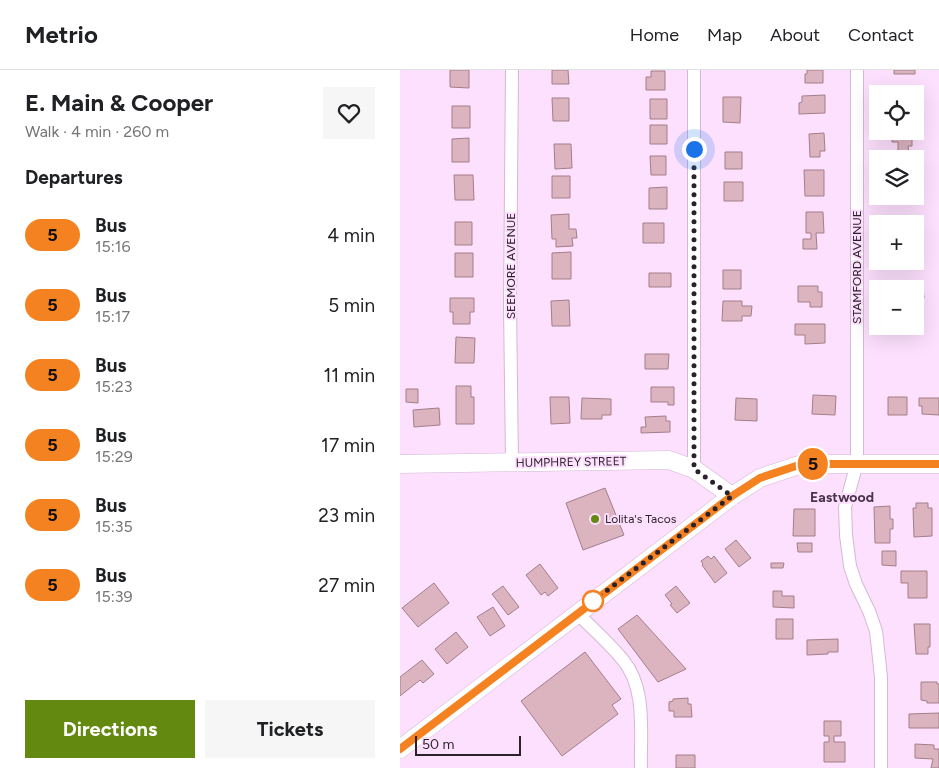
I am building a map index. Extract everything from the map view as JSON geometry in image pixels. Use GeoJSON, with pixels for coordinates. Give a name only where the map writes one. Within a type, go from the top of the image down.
{"type":"FeatureCollection","features":[{"type":"Feature","properties":{"kind":"street","name":"SEEMORE AVENUE"},"geometry":{"type":"LineString","coordinates":[[512,70],[510,306],[512,463]]}},
{"type":"Feature","properties":{"kind":"street"},"geometry":{"type":"LineString","coordinates":[[694,70],[694,469]]}},
{"type":"Feature","properties":{"kind":"street","name":"STAMFORD AVENUE"},"geometry":{"type":"LineString","coordinates":[[857,70],[858,463],[845,507],[850,566],[876,631],[881,677],[881,768]]}},
{"type":"Feature","properties":{"kind":"street","name":"HUMPHREY STREET"},"geometry":{"type":"LineString","coordinates":[[400,464],[669,460],[694,469],[732,496]]}},
{"type":"Feature","properties":{"kind":"street"},"geometry":{"type":"LineString","coordinates":[[400,749],[732,496],[760,478],[799,465],[858,463],[939,464]]}},
{"type":"Feature","properties":{"kind":"street"},"geometry":{"type":"LineString","coordinates":[[577,613],[624,661],[637,686],[640,709],[641,768]]}},
{"type":"Feature","properties":{"kind":"building"},"geometry":{"type":"Polygon","coordinates":[[[450,70],[469,70],[469,88],[450,87],[450,70]]]}},
{"type":"Feature","properties":{"kind":"building"},"geometry":{"type":"Polygon","coordinates":[[[552,70],[568,70],[569,84],[552,84],[552,70]]]}},
{"type":"Feature","properties":{"kind":"building"},"geometry":{"type":"Polygon","coordinates":[[[807,70],[823,70],[823,83],[805,83],[807,70]]]}},
{"type":"Feature","properties":{"kind":"building"},"geometry":{"type":"Polygon","coordinates":[[[894,70],[915,70],[915,74],[894,74],[894,70]]]}},
{"type":"Feature","properties":{"kind":"building"},"geometry":{"type":"Polygon","coordinates":[[[651,71],[665,71],[665,90],[646,90],[646,77],[651,77],[651,71]]]}},
{"type":"Feature","properties":{"kind":"building"},"geometry":{"type":"Polygon","coordinates":[[[825,95],[825,113],[799,114],[799,103],[802,102],[802,96],[825,95]]]}},
{"type":"Feature","properties":{"kind":"building"},"geometry":{"type":"Polygon","coordinates":[[[723,97],[741,97],[740,123],[723,122],[723,97]]]}},
{"type":"Feature","properties":{"kind":"building"},"geometry":{"type":"Polygon","coordinates":[[[552,98],[569,98],[569,121],[553,121],[552,98]]]}},
{"type":"Feature","properties":{"kind":"building"},"geometry":{"type":"Polygon","coordinates":[[[650,99],[667,99],[667,119],[650,119],[650,99]]]}},
{"type":"Feature","properties":{"kind":"building"},"geometry":{"type":"Polygon","coordinates":[[[452,106],[470,106],[470,128],[452,128],[452,106]]]}},
{"type":"Feature","properties":{"kind":"building"},"geometry":{"type":"Polygon","coordinates":[[[650,125],[667,125],[667,144],[650,144],[650,125]]]}},
{"type":"Feature","properties":{"kind":"building"},"geometry":{"type":"Polygon","coordinates":[[[824,133],[825,151],[820,151],[820,157],[810,157],[809,134],[824,133]]]}},
{"type":"Feature","properties":{"kind":"building"},"geometry":{"type":"Polygon","coordinates":[[[469,138],[469,162],[452,162],[452,139],[469,138]]]}},
{"type":"Feature","properties":{"kind":"building"},"geometry":{"type":"Polygon","coordinates":[[[892,140],[912,140],[912,146],[908,146],[909,150],[898,150],[898,142],[892,142],[892,140]]]}},
{"type":"Feature","properties":{"kind":"building"},"geometry":{"type":"Polygon","coordinates":[[[554,144],[571,144],[572,168],[555,169],[554,144]]]}},
{"type":"Feature","properties":{"kind":"building"},"geometry":{"type":"Polygon","coordinates":[[[725,152],[742,152],[742,169],[725,169],[725,152]]]}},
{"type":"Feature","properties":{"kind":"building"},"geometry":{"type":"Polygon","coordinates":[[[650,156],[666,156],[666,175],[651,175],[650,156]]]}},
{"type":"Feature","properties":{"kind":"building"},"geometry":{"type":"Polygon","coordinates":[[[804,170],[824,170],[824,196],[805,196],[804,170]]]}},
{"type":"Feature","properties":{"kind":"building"},"geometry":{"type":"Polygon","coordinates":[[[454,175],[473,175],[474,200],[455,200],[454,175]]]}},
{"type":"Feature","properties":{"kind":"building"},"geometry":{"type":"Polygon","coordinates":[[[552,176],[570,176],[570,198],[552,198],[552,176]]]}},
{"type":"Feature","properties":{"kind":"building"},"geometry":{"type":"Polygon","coordinates":[[[724,182],[743,182],[743,201],[724,201],[724,182]]]}},
{"type":"Feature","properties":{"kind":"building"},"geometry":{"type":"Polygon","coordinates":[[[667,187],[667,209],[649,209],[649,188],[667,187]]]}},
{"type":"Feature","properties":{"kind":"building"},"geometry":{"type":"Polygon","coordinates":[[[806,212],[823,212],[824,233],[816,233],[817,249],[803,249],[803,239],[811,239],[811,233],[806,233],[806,212]]]}},
{"type":"Feature","properties":{"kind":"building"},"geometry":{"type":"Polygon","coordinates":[[[569,214],[569,229],[576,229],[577,238],[572,238],[573,246],[556,247],[556,239],[552,239],[551,215],[569,214]]]}},
{"type":"Feature","properties":{"kind":"building"},"geometry":{"type":"Polygon","coordinates":[[[455,222],[472,222],[472,245],[455,245],[455,222]]]}},
{"type":"Feature","properties":{"kind":"building"},"geometry":{"type":"Polygon","coordinates":[[[643,223],[664,223],[664,243],[643,243],[643,223]]]}},
{"type":"Feature","properties":{"kind":"building"},"geometry":{"type":"Polygon","coordinates":[[[571,252],[571,279],[552,279],[552,253],[571,252]]]}},
{"type":"Feature","properties":{"kind":"building"},"geometry":{"type":"Polygon","coordinates":[[[455,253],[473,253],[473,277],[455,277],[455,253]]]}},
{"type":"Feature","properties":{"kind":"building"},"geometry":{"type":"Polygon","coordinates":[[[723,270],[741,270],[741,289],[723,289],[723,270]]]}},
{"type":"Feature","properties":{"kind":"building"},"geometry":{"type":"Polygon","coordinates":[[[649,273],[671,273],[671,287],[649,287],[649,273]]]}},
{"type":"Feature","properties":{"kind":"building"},"geometry":{"type":"Polygon","coordinates":[[[798,286],[818,286],[818,292],[822,292],[822,307],[810,307],[810,302],[798,302],[798,286]]]}},
{"type":"Feature","properties":{"kind":"building"},"geometry":{"type":"Polygon","coordinates":[[[450,298],[474,298],[474,312],[470,312],[470,324],[453,324],[453,312],[450,312],[450,298]]]}},
{"type":"Feature","properties":{"kind":"building"},"geometry":{"type":"Polygon","coordinates":[[[569,300],[570,326],[552,326],[551,301],[569,300]]]}},
{"type":"Feature","properties":{"kind":"building"},"geometry":{"type":"Polygon","coordinates":[[[723,301],[742,301],[742,306],[752,306],[751,316],[742,316],[742,321],[722,321],[723,301]]]}},
{"type":"Feature","properties":{"kind":"building"},"geometry":{"type":"Polygon","coordinates":[[[795,324],[825,324],[825,343],[805,344],[805,335],[795,335],[795,324]]]}},
{"type":"Feature","properties":{"kind":"building"},"geometry":{"type":"Polygon","coordinates":[[[456,337],[475,338],[474,363],[455,363],[456,337]]]}},
{"type":"Feature","properties":{"kind":"building"},"geometry":{"type":"Polygon","coordinates":[[[645,354],[669,354],[668,369],[645,369],[645,354]]]}},
{"type":"Feature","properties":{"kind":"building"},"geometry":{"type":"Polygon","coordinates":[[[456,386],[471,386],[471,397],[474,397],[474,424],[456,424],[456,386]]]}},
{"type":"Feature","properties":{"kind":"building"},"geometry":{"type":"Polygon","coordinates":[[[651,387],[674,387],[674,405],[668,405],[668,402],[651,402],[651,387]]]}},
{"type":"Feature","properties":{"kind":"building"},"geometry":{"type":"Polygon","coordinates":[[[406,389],[418,389],[418,403],[406,402],[406,389]]]}},
{"type":"Feature","properties":{"kind":"building"},"geometry":{"type":"Polygon","coordinates":[[[813,395],[836,396],[835,415],[812,414],[813,395]]]}},
{"type":"Feature","properties":{"kind":"building"},"geometry":{"type":"Polygon","coordinates":[[[550,397],[569,397],[570,423],[551,424],[550,397]]]}},
{"type":"Feature","properties":{"kind":"building"},"geometry":{"type":"Polygon","coordinates":[[[888,397],[907,397],[907,415],[888,415],[888,397]]]}},
{"type":"Feature","properties":{"kind":"building"},"geometry":{"type":"Polygon","coordinates":[[[582,398],[611,399],[611,415],[602,415],[602,419],[581,419],[582,398]]]}},
{"type":"Feature","properties":{"kind":"building"},"geometry":{"type":"Polygon","coordinates":[[[736,398],[757,399],[757,421],[735,420],[736,398]]]}},
{"type":"Feature","properties":{"kind":"building"},"geometry":{"type":"Polygon","coordinates":[[[919,398],[939,398],[939,415],[922,414],[919,398]]]}},
{"type":"Feature","properties":{"kind":"building"},"geometry":{"type":"Polygon","coordinates":[[[439,408],[440,425],[414,427],[413,410],[439,408]]]}},
{"type":"Feature","properties":{"kind":"building"},"geometry":{"type":"Polygon","coordinates":[[[666,416],[666,421],[670,421],[670,432],[641,433],[641,427],[646,427],[645,417],[666,416]]]}},
{"type":"Feature","properties":{"kind":"building","name":"Lolita's Tacos"},"geometry":{"type":"Polygon","coordinates":[[[605,488],[624,535],[583,550],[566,503],[605,488]]]}},
{"type":"Feature","properties":{"kind":"building"},"geometry":{"type":"Polygon","coordinates":[[[916,503],[928,503],[928,508],[932,508],[932,536],[914,537],[913,508],[916,508],[916,503]]]}},
{"type":"Feature","properties":{"kind":"building"},"geometry":{"type":"Polygon","coordinates":[[[890,506],[890,519],[893,519],[893,529],[890,529],[890,543],[875,543],[874,507],[890,506]]]}},
{"type":"Feature","properties":{"kind":"building"},"geometry":{"type":"Polygon","coordinates":[[[794,509],[815,509],[815,536],[793,536],[794,509]]]}},
{"type":"Feature","properties":{"kind":"building"},"geometry":{"type":"Polygon","coordinates":[[[736,540],[751,558],[739,567],[725,549],[736,540]]]}},
{"type":"Feature","properties":{"kind":"building"},"geometry":{"type":"Polygon","coordinates":[[[797,543],[812,543],[812,552],[798,552],[797,543]]]}},
{"type":"Feature","properties":{"kind":"building"},"geometry":{"type":"Polygon","coordinates":[[[882,551],[896,551],[896,566],[882,565],[882,551]]]}},
{"type":"Feature","properties":{"kind":"building"},"geometry":{"type":"Polygon","coordinates":[[[708,556],[711,559],[714,556],[727,573],[715,583],[702,565],[701,561],[708,556]]]}},
{"type":"Feature","properties":{"kind":"building"},"geometry":{"type":"Polygon","coordinates":[[[771,563],[784,563],[783,568],[771,568],[771,563]]]}},
{"type":"Feature","properties":{"kind":"building"},"geometry":{"type":"Polygon","coordinates":[[[540,564],[558,588],[548,596],[545,592],[541,595],[526,575],[540,564]]]}},
{"type":"Feature","properties":{"kind":"building"},"geometry":{"type":"Polygon","coordinates":[[[901,571],[927,571],[927,598],[908,598],[908,583],[901,583],[901,571]]]}},
{"type":"Feature","properties":{"kind":"building"},"geometry":{"type":"Polygon","coordinates":[[[434,583],[449,603],[418,627],[402,608],[434,583]]]}},
{"type":"Feature","properties":{"kind":"building"},"geometry":{"type":"Polygon","coordinates":[[[503,586],[519,607],[508,615],[492,594],[503,586]]]}},
{"type":"Feature","properties":{"kind":"building"},"geometry":{"type":"Polygon","coordinates":[[[676,586],[690,603],[677,613],[665,595],[676,586]]]}},
{"type":"Feature","properties":{"kind":"building"},"geometry":{"type":"Polygon","coordinates":[[[773,591],[782,591],[782,596],[794,596],[794,608],[773,607],[773,591]]]}},
{"type":"Feature","properties":{"kind":"building"},"geometry":{"type":"Polygon","coordinates":[[[493,607],[505,626],[490,636],[477,617],[493,607]]]}},
{"type":"Feature","properties":{"kind":"building"},"geometry":{"type":"Polygon","coordinates":[[[637,615],[686,669],[658,682],[618,629],[637,615]]]}},
{"type":"Feature","properties":{"kind":"building"},"geometry":{"type":"Polygon","coordinates":[[[776,619],[793,619],[793,639],[776,639],[776,619]]]}},
{"type":"Feature","properties":{"kind":"building"},"geometry":{"type":"Polygon","coordinates":[[[914,624],[930,624],[930,647],[928,647],[928,654],[916,654],[914,624]]]}},
{"type":"Feature","properties":{"kind":"building"},"geometry":{"type":"Polygon","coordinates":[[[456,632],[468,647],[447,664],[435,649],[456,632]]]}},
{"type":"Feature","properties":{"kind":"building"},"geometry":{"type":"Polygon","coordinates":[[[838,639],[838,652],[807,655],[807,640],[838,639]]]}},
{"type":"Feature","properties":{"kind":"building"},"geometry":{"type":"Polygon","coordinates":[[[585,652],[621,699],[612,705],[618,714],[562,756],[521,701],[585,652]]]}},
{"type":"Feature","properties":{"kind":"building"},"geometry":{"type":"Polygon","coordinates":[[[422,660],[434,674],[423,683],[420,680],[400,696],[400,677],[422,660]]]}},
{"type":"Feature","properties":{"kind":"building"},"geometry":{"type":"Polygon","coordinates":[[[921,682],[937,682],[939,684],[939,703],[927,703],[927,701],[921,700],[921,682]]]}},
{"type":"Feature","properties":{"kind":"building"},"geometry":{"type":"Polygon","coordinates":[[[688,698],[688,704],[691,704],[692,717],[674,717],[674,711],[669,711],[669,702],[673,701],[673,699],[688,698]]]}},
{"type":"Feature","properties":{"kind":"building"},"geometry":{"type":"Polygon","coordinates":[[[939,713],[939,728],[909,728],[909,714],[939,713]]]}},
{"type":"Feature","properties":{"kind":"building"},"geometry":{"type":"Polygon","coordinates":[[[824,721],[841,721],[841,736],[834,736],[834,742],[845,742],[845,762],[824,762],[824,742],[829,742],[829,736],[824,736],[824,721]]]}},
{"type":"Feature","properties":{"kind":"building"},"geometry":{"type":"Polygon","coordinates":[[[915,744],[934,745],[934,749],[939,749],[939,768],[931,768],[933,759],[915,758],[915,744]]]}},
{"type":"Feature","properties":{"kind":"building"},"geometry":{"type":"Polygon","coordinates":[[[676,755],[695,755],[695,768],[676,768],[676,755]]]}},
{"type":"Feature","properties":{"kind":"bus line","name":"5"},"geometry":{"type":"LineString","coordinates":[[400,749],[732,496],[760,478],[799,465],[858,463],[939,464]]}},
{"type":"Feature","properties":{"kind":"place","name":"Lolita's Tacos"},"geometry":{"type":"Point","coordinates":[595,519]}},
{"type":"Feature","properties":{"kind":"district","name":"Eastwood"},"geometry":{"type":"Point","coordinates":[842,497]}},
{"type":"Feature","properties":{"kind":"route"},"geometry":{"type":"LineString","coordinates":[[593,601],[732,496],[694,469],[694,149]]}}]}
